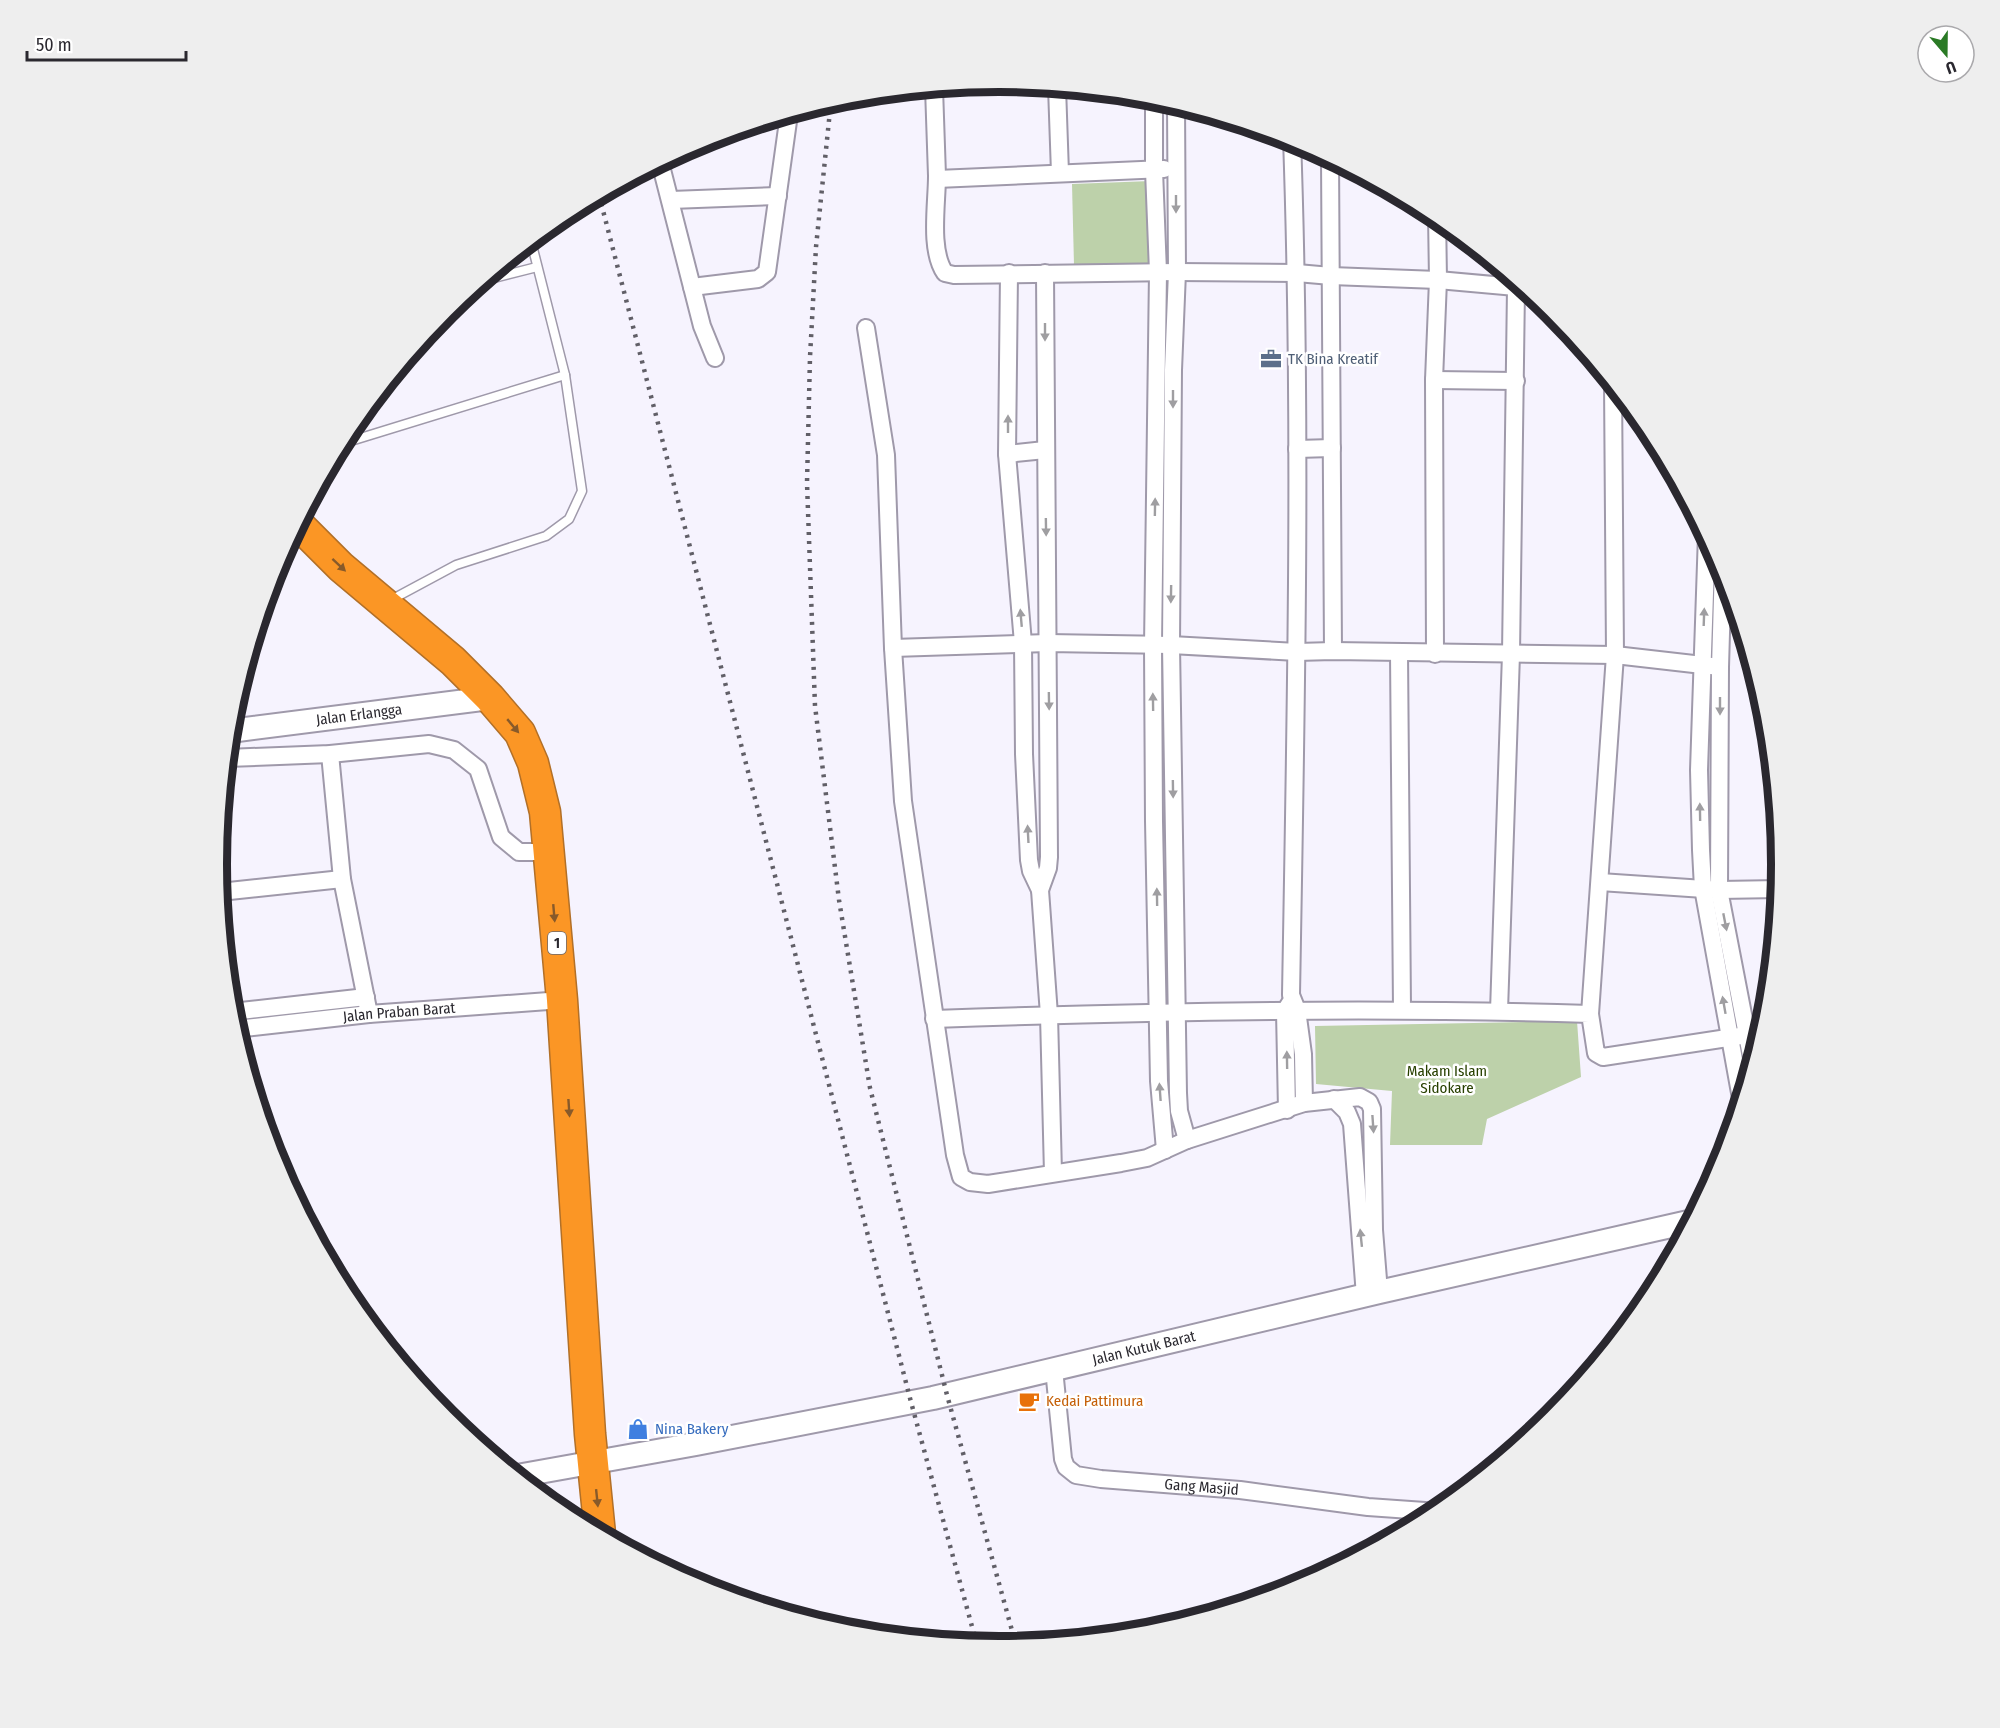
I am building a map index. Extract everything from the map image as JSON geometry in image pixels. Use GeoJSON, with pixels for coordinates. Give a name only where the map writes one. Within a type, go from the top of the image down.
{"type":"FeatureCollection","features":[{"type":"Feature","properties":{"kind":"highway","name":"1"},"geometry":{"type":"LineString","coordinates":[[304,530],[341,567],[453,661],[490,698],[520,734],[533,762],[545,812],[562,1000],[599,1524]]}},
{"type":"Feature","properties":{"kind":"street"},"geometry":{"type":"LineString","coordinates":[[934,94],[936,238],[939,265],[945,273],[954,275],[1158,272],[1297,273],[1438,280],[1513,287]]}},
{"type":"Feature","properties":{"kind":"street"},"geometry":{"type":"LineString","coordinates":[[1057,94],[1060,173]]}},
{"type":"Feature","properties":{"kind":"street"},"geometry":{"type":"LineString","coordinates":[[1154,107],[1154,170],[1171,645],[1178,1093],[1179,1111],[1187,1140]]}},
{"type":"Feature","properties":{"kind":"street"},"geometry":{"type":"LineString","coordinates":[[1165,1150],[1159,1081],[1153,646],[1164,444],[1177,272],[1176,112]]}},
{"type":"Feature","properties":{"kind":"street"},"geometry":{"type":"LineString","coordinates":[[692,287],[758,279],[767,272],[788,122]]}},
{"type":"Feature","properties":{"kind":"street"},"geometry":{"type":"LineString","coordinates":[[1287,1110],[1297,652],[1297,273],[1292,149]]}},
{"type":"Feature","properties":{"kind":"street"},"geometry":{"type":"LineString","coordinates":[[1330,166],[1333,651]]}},
{"type":"Feature","properties":{"kind":"street"},"geometry":{"type":"LineString","coordinates":[[937,179],[1176,168]]}},
{"type":"Feature","properties":{"kind":"street"},"geometry":{"type":"LineString","coordinates":[[662,169],[702,326],[715,358]]}},
{"type":"Feature","properties":{"kind":"street"},"geometry":{"type":"LineString","coordinates":[[671,200],[778,196]]}},
{"type":"Feature","properties":{"kind":"street"},"geometry":{"type":"LineString","coordinates":[[1435,654],[1434,380],[1438,280],[1437,228]]}},
{"type":"Feature","properties":{"kind":"street"},"geometry":{"type":"LineString","coordinates":[[1009,273],[1007,454],[1023,643],[1024,754],[1029,860],[1040,891],[1049,1015],[1053,1173]]}},
{"type":"Feature","properties":{"kind":"street"},"geometry":{"type":"LineString","coordinates":[[1040,891],[1048,868],[1049,856],[1045,273]]}},
{"type":"Feature","properties":{"kind":"street"},"geometry":{"type":"LineString","coordinates":[[1499,1011],[1511,654],[1516,381],[1522,295]]}},
{"type":"Feature","properties":{"kind":"street"},"geometry":{"type":"LineString","coordinates":[[866,328],[886,455],[893,648],[903,801],[934,1019],[961,1177],[970,1182],[988,1184],[1147,1158],[1187,1140],[1304,1103],[1360,1097],[1369,1102],[1372,1109],[1374,1230],[1372,1294]]}},
{"type":"Feature","properties":{"kind":"street"},"geometry":{"type":"LineString","coordinates":[[1434,380],[1516,381]]}},
{"type":"Feature","properties":{"kind":"street"},"geometry":{"type":"LineString","coordinates":[[1612,393],[1616,654],[1590,1014],[1596,1053],[1600,1057],[1753,1033]]}},
{"type":"Feature","properties":{"kind":"street"},"geometry":{"type":"LineString","coordinates":[[1297,449],[1332,448]]}},
{"type":"Feature","properties":{"kind":"street"},"geometry":{"type":"LineString","coordinates":[[1007,454],[1045,450]]}},
{"type":"Feature","properties":{"kind":"street"},"geometry":{"type":"LineString","coordinates":[[1706,551],[1699,770],[1711,889],[1730,1037],[1739,1088]]}},
{"type":"Feature","properties":{"kind":"street"},"geometry":{"type":"LineString","coordinates":[[1722,590],[1711,889],[1750,1049]]}},
{"type":"Feature","properties":{"kind":"street"},"geometry":{"type":"LineString","coordinates":[[893,648],[1048,643],[1171,645],[1297,652],[1616,654],[1720,667]]}},
{"type":"Feature","properties":{"kind":"street"},"geometry":{"type":"LineString","coordinates":[[1399,653],[1402,1009]]}},
{"type":"Feature","properties":{"kind":"street","name":"Jalan Erlangga"},"geometry":{"type":"LineString","coordinates":[[239,730],[490,698]]}},
{"type":"Feature","properties":{"kind":"street"},"geometry":{"type":"LineString","coordinates":[[235,758],[330,754],[429,744],[454,750],[478,769],[501,837],[519,852],[549,852]]}},
{"type":"Feature","properties":{"kind":"street"},"geometry":{"type":"LineString","coordinates":[[330,754],[342,879],[369,1014]]}},
{"type":"Feature","properties":{"kind":"street"},"geometry":{"type":"LineString","coordinates":[[1154,821],[1173,822]]}},
{"type":"Feature","properties":{"kind":"street"},"geometry":{"type":"LineString","coordinates":[[1155,845],[1175,846]]}},
{"type":"Feature","properties":{"kind":"street"},"geometry":{"type":"LineString","coordinates":[[228,891],[342,879]]}},
{"type":"Feature","properties":{"kind":"street"},"geometry":{"type":"LineString","coordinates":[[1600,882],[1711,889],[1772,889]]}},
{"type":"Feature","properties":{"kind":"street"},"geometry":{"type":"LineString","coordinates":[[241,1011],[366,997]]}},
{"type":"Feature","properties":{"kind":"street","name":"Jalan Praban Barat"},"geometry":{"type":"LineString","coordinates":[[245,1028],[369,1014],[562,1000]]}},
{"type":"Feature","properties":{"kind":"street"},"geometry":{"type":"LineString","coordinates":[[934,1019],[1291,1007],[1590,1014]]}},
{"type":"Feature","properties":{"kind":"street"},"geometry":{"type":"LineString","coordinates":[[1291,1007],[1303,1054],[1304,1103]]}},
{"type":"Feature","properties":{"kind":"street"},"geometry":{"type":"LineString","coordinates":[[1335,1099],[1347,1113],[1352,1124],[1372,1294]]}},
{"type":"Feature","properties":{"kind":"street","name":"Jalan Kutuk Barat"},"geometry":{"type":"LineString","coordinates":[[527,1474],[933,1398],[1684,1223]]}},
{"type":"Feature","properties":{"kind":"street","name":"Gang Masjid"},"geometry":{"type":"LineString","coordinates":[[1054,1369],[1064,1459],[1066,1467],[1076,1475],[1240,1490],[1368,1507],[1421,1511]]}},
{"type":"Feature","properties":{"kind":"lane"},"geometry":{"type":"LineString","coordinates":[[384,604],[456,565],[546,536],[569,519],[582,491],[565,375],[533,249]]}},
{"type":"Feature","properties":{"kind":"lane"},"geometry":{"type":"LineString","coordinates":[[499,277],[537,267]]}},
{"type":"Feature","properties":{"kind":"lane"},"geometry":{"type":"LineString","coordinates":[[355,440],[565,375]]}},
{"type":"Feature","properties":{"kind":"green space"},"geometry":{"type":"Polygon","coordinates":[[[1151,181],[1155,264],[1074,265],[1072,184],[1151,181]]]}},
{"type":"Feature","properties":{"kind":"green space","name":"Makam Islam Sidokare"},"geometry":{"type":"Polygon","coordinates":[[[1577,1021],[1581,1077],[1487,1119],[1482,1145],[1390,1145],[1392,1091],[1316,1084],[1315,1026],[1577,1021]]]}},
{"type":"Feature","properties":{"kind":"railway"},"geometry":{"type":"LineString","coordinates":[[830,111],[816,247],[810,357],[807,483],[815,706],[839,900],[870,1088],[947,1395],[1013,1636]]}},
{"type":"Feature","properties":{"kind":"railway"},"geometry":{"type":"LineString","coordinates":[[601,203],[911,1402],[974,1635]]}},
{"type":"Feature","properties":{"kind":"place","name":"TK Bina Kreatif"},"geometry":{"type":"Point","coordinates":[1271,359]}},
{"type":"Feature","properties":{"kind":"place","name":"Kedai Pattimura"},"geometry":{"type":"Point","coordinates":[1029,1401]}},
{"type":"Feature","properties":{"kind":"place","name":"Nina Bakery"},"geometry":{"type":"Point","coordinates":[638,1429]}}]}
